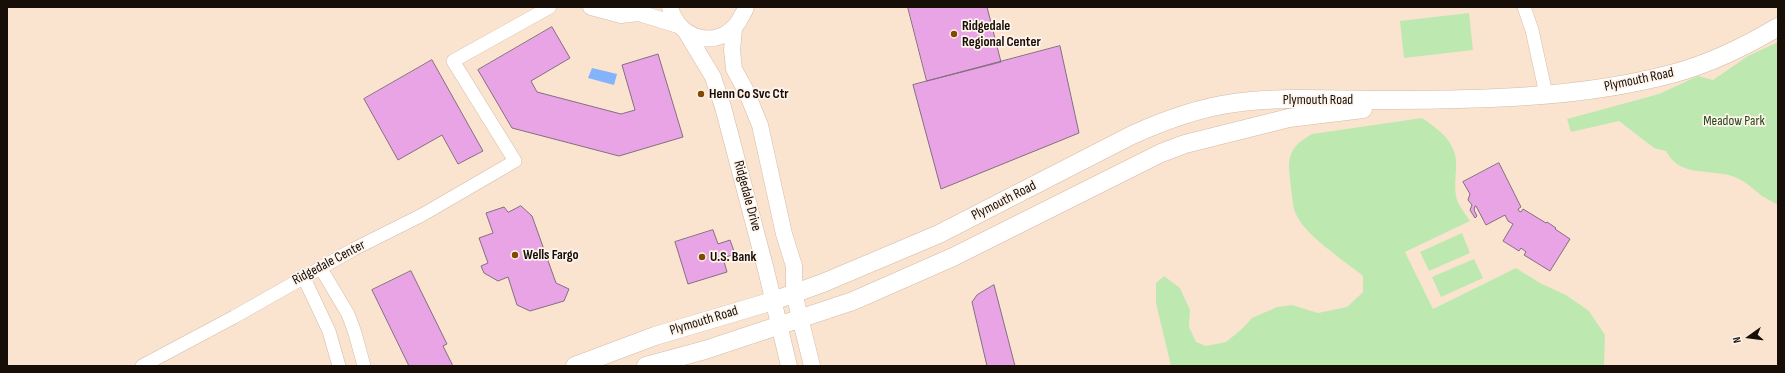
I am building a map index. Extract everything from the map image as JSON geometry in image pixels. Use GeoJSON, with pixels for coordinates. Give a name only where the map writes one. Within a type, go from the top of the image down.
{"type":"FeatureCollection","features":[{"type":"Feature","properties":{"kind":"main road","name":"Plymouth Road"},"geometry":{"type":"LineString","coordinates":[[646,366],[705,350],[853,301],[953,257],[1161,153],[1185,144],[1289,118],[1443,100],[1546,94],[1596,89],[1674,73],[1723,56],[1778,27]]}},
{"type":"Feature","properties":{"kind":"main road","name":"Plymouth Road"},"geometry":{"type":"LineString","coordinates":[[575,366],[655,336],[774,301],[823,283],[939,234],[1124,139],[1157,123],[1182,114],[1234,103],[1276,100],[1443,100]]}},
{"type":"Feature","properties":{"kind":"main road"},"geometry":{"type":"LineString","coordinates":[[1124,139],[1135,167]]}},
{"type":"Feature","properties":{"kind":"street","name":"Ridgedale Center"},"geometry":{"type":"LineString","coordinates":[[142,366],[234,317],[303,276],[422,215],[515,161],[453,61],[550,7]]}},
{"type":"Feature","properties":{"kind":"street"},"geometry":{"type":"LineString","coordinates":[[591,7],[621,15],[643,10],[700,38],[714,38],[734,28],[748,8]]}},
{"type":"Feature","properties":{"kind":"street","name":"Ridgedale Drive"},"geometry":{"type":"LineString","coordinates":[[670,7],[713,77],[741,174],[774,301],[789,366]]}},
{"type":"Feature","properties":{"kind":"street"},"geometry":{"type":"LineString","coordinates":[[1524,7],[1532,30],[1546,94]]}},
{"type":"Feature","properties":{"kind":"street","name":"Ridgedale Drive"},"geometry":{"type":"LineString","coordinates":[[734,28],[732,50],[734,69],[746,91],[760,125],[784,234],[794,266],[794,293],[812,366]]}},
{"type":"Feature","properties":{"kind":"street"},"geometry":{"type":"LineString","coordinates":[[320,267],[348,314],[364,366]]}},
{"type":"Feature","properties":{"kind":"street"},"geometry":{"type":"LineString","coordinates":[[303,276],[329,330],[339,366]]}},
{"type":"Feature","properties":{"kind":"green space"},"geometry":{"type":"Polygon","coordinates":[[[1469,13],[1473,50],[1404,58],[1400,21],[1469,13]]]}},
{"type":"Feature","properties":{"kind":"green space","name":"Meadow Park"},"geometry":{"type":"Polygon","coordinates":[[[1778,42],[1778,205],[1762,196],[1748,184],[1732,176],[1695,171],[1678,165],[1666,151],[1654,148],[1619,121],[1571,132],[1567,119],[1659,94],[1698,76],[1713,80],[1748,56],[1778,42]]]}},
{"type":"Feature","properties":{"kind":"green space"},"geometry":{"type":"Polygon","coordinates":[[[1422,118],[1439,130],[1452,146],[1456,160],[1455,190],[1457,200],[1470,221],[1405,252],[1433,309],[1516,268],[1540,283],[1566,295],[1589,311],[1605,335],[1604,366],[1171,366],[1156,303],[1156,283],[1164,276],[1180,288],[1190,310],[1189,327],[1196,342],[1206,346],[1226,342],[1243,328],[1252,318],[1277,307],[1292,305],[1318,313],[1347,307],[1363,292],[1363,276],[1313,237],[1298,218],[1294,209],[1292,197],[1289,170],[1290,157],[1295,147],[1312,134],[1422,118]]]}},
{"type":"Feature","properties":{"kind":"green space"},"geometry":{"type":"Polygon","coordinates":[[[1462,233],[1470,253],[1429,271],[1420,252],[1462,233]]]}},
{"type":"Feature","properties":{"kind":"green space"},"geometry":{"type":"Polygon","coordinates":[[[1474,259],[1483,278],[1441,297],[1432,277],[1474,259]]]}},
{"type":"Feature","properties":{"kind":"water"},"geometry":{"type":"Polygon","coordinates":[[[592,68],[617,74],[614,85],[588,78],[592,68]]]}},
{"type":"Feature","properties":{"kind":"building","name":"Ridgedale Regional Center"},"geometry":{"type":"Polygon","coordinates":[[[908,7],[987,7],[1001,62],[927,81],[908,7]]]}},
{"type":"Feature","properties":{"kind":"building"},"geometry":{"type":"Polygon","coordinates":[[[552,27],[570,58],[531,81],[537,92],[621,114],[635,110],[622,65],[658,54],[683,137],[619,156],[512,128],[478,70],[552,27]]]}},
{"type":"Feature","properties":{"kind":"building"},"geometry":{"type":"Polygon","coordinates":[[[1060,46],[1079,133],[941,189],[913,85],[1060,46]]]}},
{"type":"Feature","properties":{"kind":"building"},"geometry":{"type":"Polygon","coordinates":[[[432,60],[483,151],[458,164],[442,135],[398,160],[364,99],[432,60]]]}},
{"type":"Feature","properties":{"kind":"building"},"geometry":{"type":"Polygon","coordinates":[[[1499,163],[1521,207],[1518,209],[1519,211],[1521,212],[1523,209],[1546,223],[1547,222],[1570,239],[1550,271],[1524,255],[1526,252],[1521,248],[1519,251],[1503,241],[1513,224],[1508,221],[1505,215],[1486,225],[1476,206],[1474,210],[1477,216],[1475,218],[1470,210],[1472,205],[1468,200],[1470,194],[1463,182],[1499,163]]]}},
{"type":"Feature","properties":{"kind":"building","name":"Wells Fargo"},"geometry":{"type":"Polygon","coordinates":[[[521,206],[532,216],[556,283],[569,289],[564,301],[530,311],[517,305],[508,277],[498,281],[484,273],[481,266],[488,263],[479,238],[493,233],[486,213],[504,207],[508,212],[521,206]]]}},
{"type":"Feature","properties":{"kind":"building","name":"U.S. Bank"},"geometry":{"type":"Polygon","coordinates":[[[713,230],[718,244],[730,240],[735,254],[723,258],[727,272],[688,284],[675,242],[713,230]]]}},
{"type":"Feature","properties":{"kind":"building"},"geometry":{"type":"Polygon","coordinates":[[[411,271],[447,344],[443,346],[453,366],[409,366],[372,290],[411,271]]]}},
{"type":"Feature","properties":{"kind":"building"},"geometry":{"type":"Polygon","coordinates":[[[994,285],[1015,366],[987,366],[972,302],[977,295],[994,285]]]}},
{"type":"Feature","properties":{"kind":"place","name":"Ridgedale Regional Center"},"geometry":{"type":"Point","coordinates":[954,34]}},
{"type":"Feature","properties":{"kind":"place","name":"Henn Co Svc Ctr"},"geometry":{"type":"Point","coordinates":[701,94]}},
{"type":"Feature","properties":{"kind":"place","name":"Wells Fargo"},"geometry":{"type":"Point","coordinates":[515,255]}},
{"type":"Feature","properties":{"kind":"place","name":"U.S. Bank"},"geometry":{"type":"Point","coordinates":[702,257]}}]}
